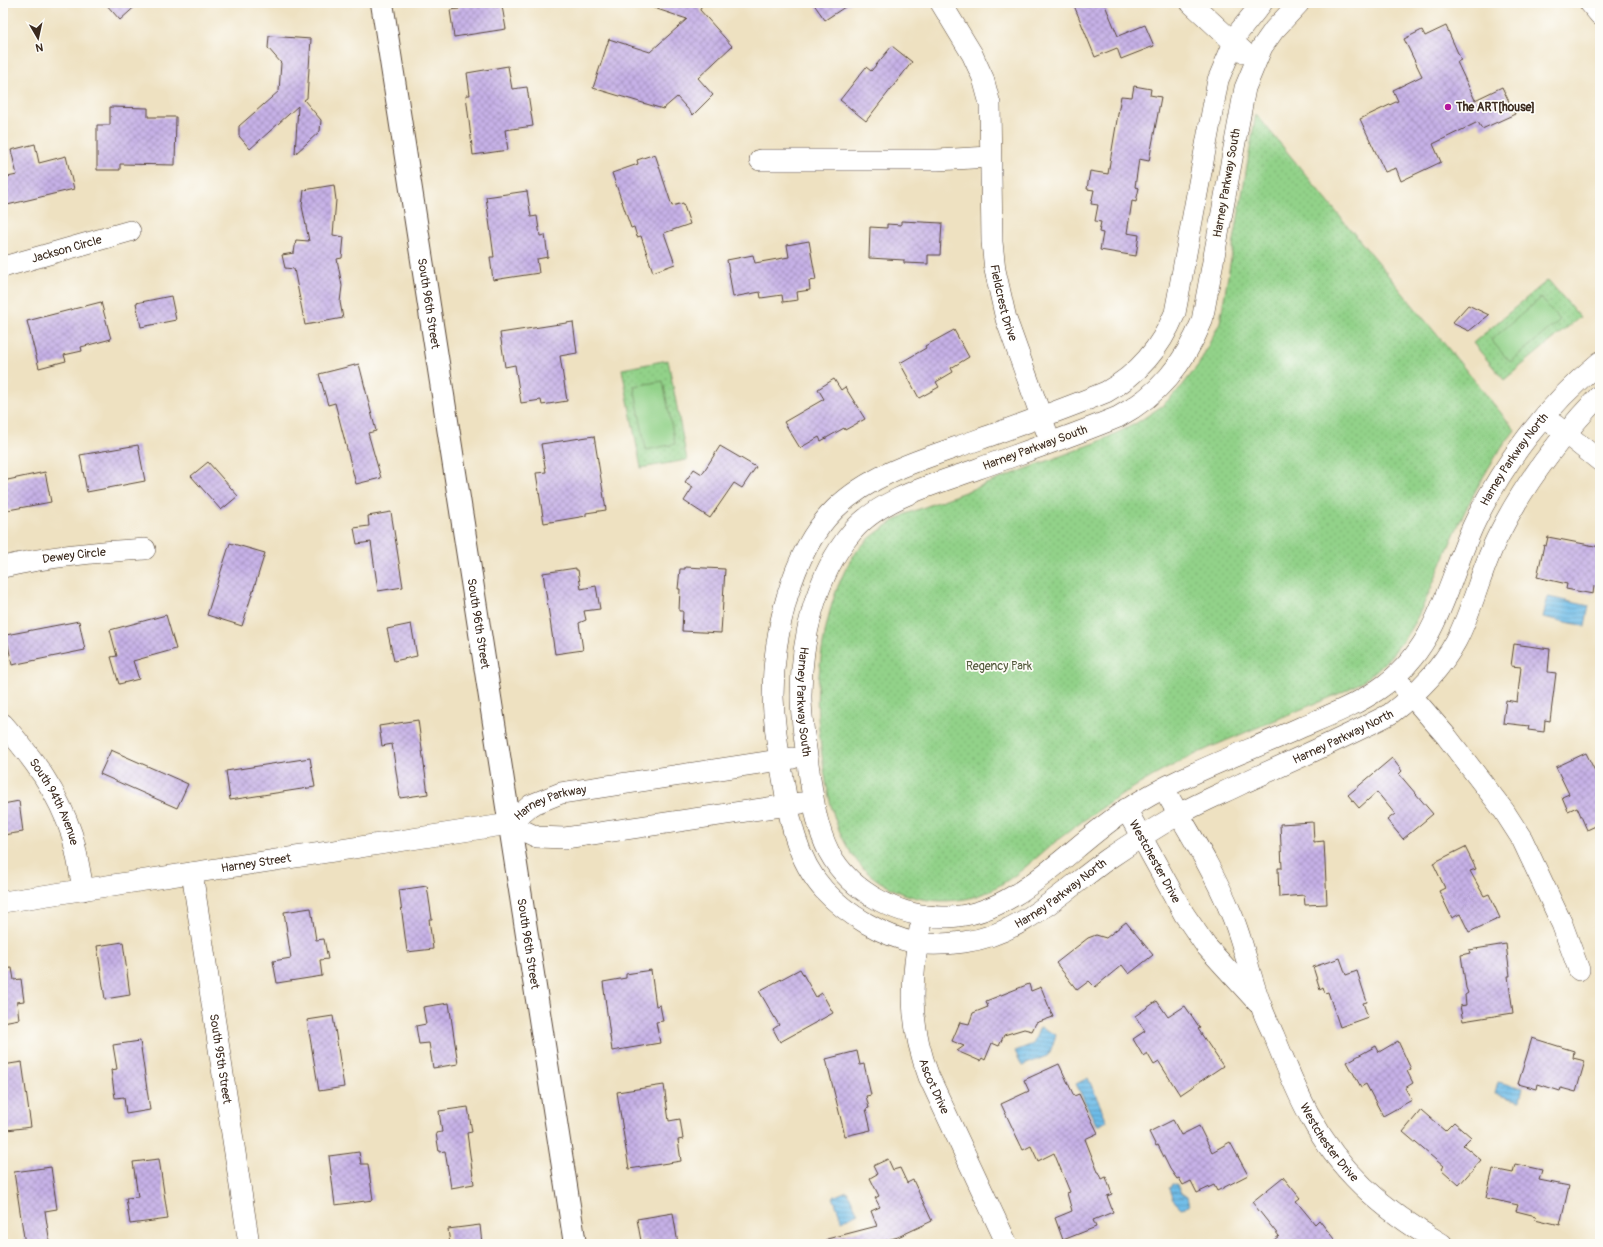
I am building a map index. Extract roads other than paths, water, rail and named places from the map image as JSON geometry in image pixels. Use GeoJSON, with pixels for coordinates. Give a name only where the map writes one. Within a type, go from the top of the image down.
{"type":"FeatureCollection","features":[{"type":"Feature","properties":{"kind":"street","name":"South 96th Street"},"geometry":{"type":"LineString","coordinates":[[382,3],[575,1244]]}},
{"type":"Feature","properties":{"kind":"street","name":"Fieldcrest Drive"},"geometry":{"type":"LineString","coordinates":[[941,3],[972,54],[983,78],[990,104],[992,242],[995,270],[1006,319],[1051,442]]}},
{"type":"Feature","properties":{"kind":"street"},"geometry":{"type":"LineString","coordinates":[[1191,3],[1254,62]]}},
{"type":"Feature","properties":{"kind":"street"},"geometry":{"type":"LineString","coordinates":[[780,760],[773,697],[780,630],[786,602],[797,569],[812,539],[833,510],[860,488],[903,466],[1042,417],[1106,392],[1123,383],[1148,359],[1169,328],[1181,291],[1218,80],[1238,32],[1262,3]]}},
{"type":"Feature","properties":{"kind":"street","name":"Harney Parkway South"},"geometry":{"type":"LineString","coordinates":[[814,801],[807,756],[801,697],[807,635],[822,579],[836,554],[854,529],[875,511],[914,492],[1118,417],[1138,406],[1169,376],[1194,340],[1202,321],[1208,296],[1240,110],[1245,88],[1254,62],[1274,30],[1299,3]]}},
{"type":"Feature","properties":{"kind":"street"},"geometry":{"type":"LineString","coordinates":[[1590,3],[1600,15]]}},
{"type":"Feature","properties":{"kind":"street"},"geometry":{"type":"LineString","coordinates":[[760,160],[937,160],[990,157]]}},
{"type":"Feature","properties":{"kind":"street","name":"Jackson Circle"},"geometry":{"type":"LineString","coordinates":[[3,267],[130,231]]}},
{"type":"Feature","properties":{"kind":"street","name":"Harney Parkway North"},"geometry":{"type":"LineString","coordinates":[[814,801],[821,833],[830,853],[843,872],[860,887],[882,902],[899,910],[922,916],[962,916],[981,912],[1002,903],[1023,890],[1094,832],[1126,810],[1164,788],[1343,709],[1376,692],[1395,678],[1423,645],[1433,628],[1474,523],[1516,454],[1545,417],[1582,377],[1600,362]]}},
{"type":"Feature","properties":{"kind":"street","name":"Harney Parkway North"},"geometry":{"type":"LineString","coordinates":[[780,760],[787,805],[796,841],[807,866],[823,889],[844,908],[869,925],[891,935],[917,943],[966,942],[989,937],[1013,927],[1038,912],[1108,859],[1179,814],[1368,726],[1390,714],[1413,697],[1444,661],[1457,640],[1498,535],[1534,474],[1600,395]]}},
{"type":"Feature","properties":{"kind":"street"},"geometry":{"type":"LineString","coordinates":[[1545,417],[1600,461]]}},
{"type":"Feature","properties":{"kind":"street","name":"Dewey Circle"},"geometry":{"type":"LineString","coordinates":[[3,567],[40,559],[84,553],[145,549]]}},
{"type":"Feature","properties":{"kind":"street"},"geometry":{"type":"LineString","coordinates":[[1395,678],[1413,697],[1499,804],[1522,839],[1562,924],[1579,970]]}},
{"type":"Feature","properties":{"kind":"street","name":"South 94th Avenue"},"geometry":{"type":"LineString","coordinates":[[3,724],[38,766],[56,796],[72,837],[83,890]]}},
{"type":"Feature","properties":{"kind":"street","name":"Harney Parkway"},"geometry":{"type":"LineString","coordinates":[[807,756],[561,793],[532,805],[509,824],[537,837],[565,838],[814,801]]}},
{"type":"Feature","properties":{"kind":"street","name":"Westchester Drive"},"geometry":{"type":"LineString","coordinates":[[1164,788],[1220,888],[1232,914],[1260,1005],[1293,1084],[1311,1120],[1332,1151],[1359,1182],[1384,1206],[1418,1231],[1442,1244]]}},
{"type":"Feature","properties":{"kind":"street","name":"Westchester Drive"},"geometry":{"type":"LineString","coordinates":[[1126,810],[1184,914],[1206,946],[1260,1005]]}},
{"type":"Feature","properties":{"kind":"street","name":"Harney Street"},"geometry":{"type":"LineString","coordinates":[[3,902],[509,824]]}},
{"type":"Feature","properties":{"kind":"street","name":"South 95th Street"},"geometry":{"type":"LineString","coordinates":[[192,873],[249,1244]]}},
{"type":"Feature","properties":{"kind":"street","name":"Ascot Drive"},"geometry":{"type":"LineString","coordinates":[[922,916],[917,943],[912,1002],[919,1050],[929,1077],[1007,1244]]}},
{"type":"Feature","properties":{"kind":"water"},"geometry":{"type":"Polygon","coordinates":[[[1548,597],[1589,606],[1585,626],[1543,617],[1548,597]]]}},
{"type":"Feature","properties":{"kind":"water"},"geometry":{"type":"Polygon","coordinates":[[[1040,1027],[1056,1035],[1049,1055],[1022,1066],[1015,1051],[1033,1044],[1040,1027]]]}},
{"type":"Feature","properties":{"kind":"water"},"geometry":{"type":"Polygon","coordinates":[[[1088,1078],[1107,1121],[1097,1126],[1076,1084],[1088,1078]]]}},
{"type":"Feature","properties":{"kind":"water"},"geometry":{"type":"Polygon","coordinates":[[[1498,1082],[1523,1088],[1520,1101],[1495,1094],[1498,1082]]]}},
{"type":"Feature","properties":{"kind":"water"},"geometry":{"type":"Polygon","coordinates":[[[1172,1184],[1177,1184],[1181,1193],[1187,1197],[1189,1206],[1181,1208],[1173,1200],[1169,1189],[1172,1184]]]}},
{"type":"Feature","properties":{"kind":"water"},"geometry":{"type":"Polygon","coordinates":[[[847,1191],[858,1213],[842,1221],[833,1197],[847,1191]]]}},
{"type":"Feature","properties":{"kind":"place","name":"The ART[house]"},"geometry":{"type":"Point","coordinates":[1448,107]}},
{"type":"Feature","properties":{"kind":"park label","name":"Regency Park"},"geometry":{"type":"Point","coordinates":[999,666]}}]}
